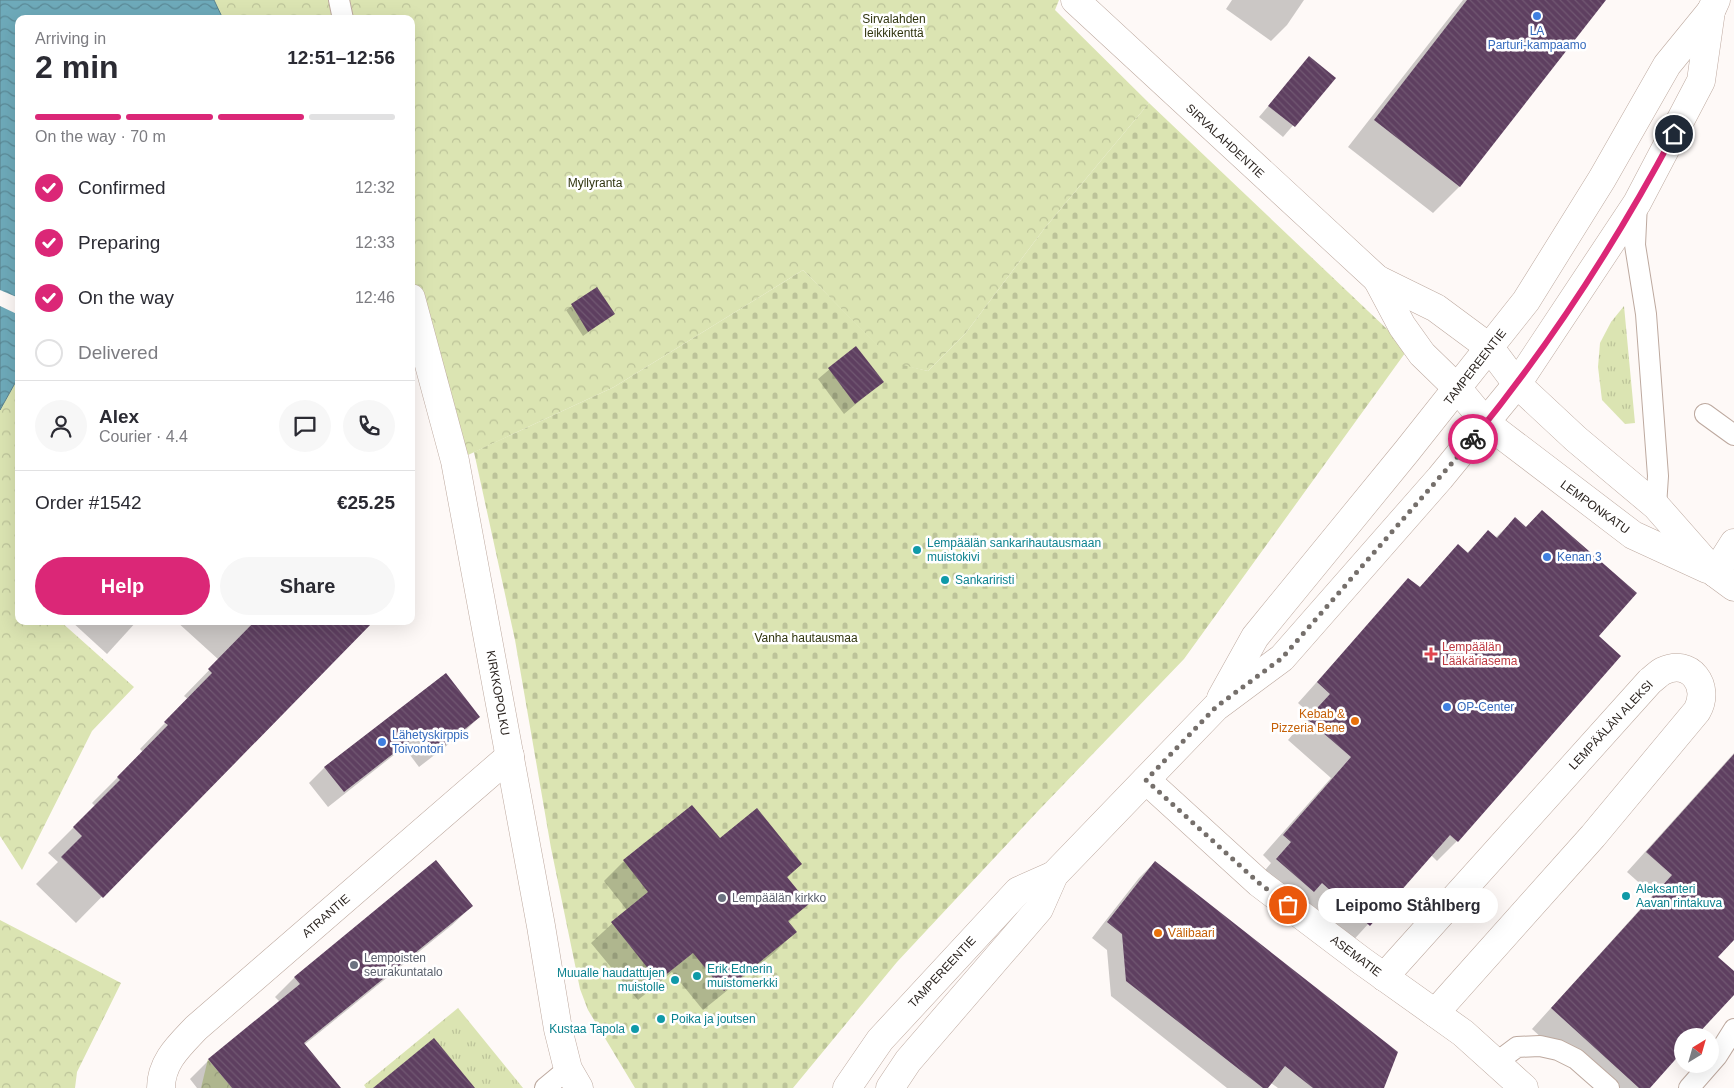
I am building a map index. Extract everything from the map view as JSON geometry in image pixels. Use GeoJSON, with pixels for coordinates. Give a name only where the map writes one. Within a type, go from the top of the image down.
{"type":"FeatureCollection","features":[{"type":"Feature","properties":{"kind":"street","name":"SIRVALAHDENTIE"},"geometry":{"type":"LineString","coordinates":[[1075,0],[1377,280],[1436,308],[1490,348],[1517,384]]}},
{"type":"Feature","properties":{"kind":"street","name":"TAMPEREENTIE"},"geometry":{"type":"LineString","coordinates":[[890,1088],[908,1061],[1039,909],[1054,875],[1216,707],[1282,658],[1429,491],[1517,384],[1637,203],[1701,81],[1714,6]]}},
{"type":"Feature","properties":{"kind":"street","name":"TAMPEREENTIE"},"geometry":{"type":"LineString","coordinates":[[1216,707],[1255,637],[1458,389],[1526,301],[1602,179],[1667,65],[1714,6]]}},
{"type":"Feature","properties":{"kind":"street","name":"SIRVALAHDENTIE"},"geometry":{"type":"LineString","coordinates":[[1377,280],[1402,326],[1414,342],[1458,389]]}},
{"type":"Feature","properties":{"kind":"street","name":"KIRKKOPOLKU"},"geometry":{"type":"LineString","coordinates":[[415,313],[455,460],[558,1029],[574,1078]]}},
{"type":"Feature","properties":{"kind":"street"},"geometry":{"type":"LineString","coordinates":[[1517,384],[1576,439],[1656,506],[1724,580]]}},
{"type":"Feature","properties":{"kind":"street","name":"LEMPONKATU"},"geometry":{"type":"LineString","coordinates":[[1458,389],[1486,423],[1633,535],[1724,580]]}},
{"type":"Feature","properties":{"kind":"street"},"geometry":{"type":"LineString","coordinates":[[1724,580],[1734,543]]}},
{"type":"Feature","properties":{"kind":"street","name":"LEMPÄÄLÄN ALEKSI"},"geometry":{"type":"LineString","coordinates":[[1384,978],[1650,681],[1664,670],[1685,669],[1691,673],[1702,688],[1703,701],[1697,712],[1593,836],[1434,1013]]}},
{"type":"Feature","properties":{"kind":"street","name":"ATRANTIE"},"geometry":{"type":"LineString","coordinates":[[161,1088],[165,1069],[171,1054],[196,1028],[510,756]]}},
{"type":"Feature","properties":{"kind":"street","name":"ASEMATIE"},"geometry":{"type":"LineString","coordinates":[[1146,780],[1259,883],[1384,978],[1434,1013],[1497,1062],[1524,1088]]}},
{"type":"Feature","properties":{"kind":"street","name":"TAMPEREENTIE"},"geometry":{"type":"LineString","coordinates":[[847,1088],[880,1040],[1018,891],[1054,875]]}},
{"type":"Feature","properties":{"kind":"lane"},"geometry":{"type":"LineString","coordinates":[[339,0],[342,15]]}},
{"type":"Feature","properties":{"kind":"lane"},"geometry":{"type":"LineString","coordinates":[[1637,203],[1635,245],[1646,314],[1658,476],[1656,506]]}},
{"type":"Feature","properties":{"kind":"lane"},"geometry":{"type":"LineString","coordinates":[[1705,414],[1734,435]]}},
{"type":"Feature","properties":{"kind":"lane"},"geometry":{"type":"LineString","coordinates":[[1689,1088],[1717,1056],[1734,1029]]}},
{"type":"Feature","properties":{"kind":"lane"},"geometry":{"type":"LineString","coordinates":[[1497,1062],[1517,1047],[1540,1046],[1558,1050],[1576,1059],[1609,1088]]}},
{"type":"Feature","properties":{"kind":"lane"},"geometry":{"type":"LineString","coordinates":[[546,1088],[574,1078]]}},
{"type":"Feature","properties":{"kind":"green space","name":"Myllyranta"},"geometry":{"type":"Polygon","coordinates":[[[214,0],[1059,0],[1055,10],[1149,103],[1044,229],[965,334],[928,371],[895,364],[803,270],[614,387],[455,461],[415,313],[415,15],[221,15],[214,0]]]}},
{"type":"Feature","properties":{"kind":"green space","name":"Vanha hautausmaa"},"geometry":{"type":"Polygon","coordinates":[[[1149,103],[1408,349],[1184,659],[897,962],[793,1088],[635,1088],[588,1010],[580,989],[551,848],[515,640],[474,452],[614,387],[803,270],[895,363],[928,371],[965,334],[1044,229],[1149,103]]]}},
{"type":"Feature","properties":{"kind":"green space"},"geometry":{"type":"Polygon","coordinates":[[[1624,306],[1635,423],[1625,424],[1602,400],[1598,367],[1600,343],[1611,322],[1624,306]]]}},
{"type":"Feature","properties":{"kind":"green space"},"geometry":{"type":"Polygon","coordinates":[[[15,383],[15,625],[64,625],[134,687],[92,731],[22,870],[0,836],[0,410],[15,383]]]}},
{"type":"Feature","properties":{"kind":"green space"},"geometry":{"type":"Polygon","coordinates":[[[0,920],[121,983],[77,1072],[75,1088],[0,1088],[0,920]]]}},
{"type":"Feature","properties":{"kind":"green space"},"geometry":{"type":"Polygon","coordinates":[[[458,1008],[523,1088],[366,1088],[364,1085],[458,1008]]]}},
{"type":"Feature","properties":{"kind":"green space"},"geometry":{"type":"Polygon","coordinates":[[[208,1059],[232,1088],[201,1088],[208,1059]]]}},
{"type":"Feature","properties":{"kind":"water"},"geometry":{"type":"Polygon","coordinates":[[[0,0],[214,0],[221,15],[15,15],[15,383],[0,410],[0,0]]]}},
{"type":"Feature","properties":{"kind":"pier"},"geometry":{"type":"Polygon","coordinates":[[[0,290],[15,296],[15,313],[0,306],[0,290]]]}},
{"type":"Feature","properties":{"kind":"building"},"geometry":{"type":"Polygon","coordinates":[[[1467,0],[1606,0],[1460,187],[1374,120],[1467,0]]]}},
{"type":"Feature","properties":{"kind":"building"},"geometry":{"type":"Polygon","coordinates":[[[1309,56],[1336,78],[1295,127],[1268,106],[1309,56]]]}},
{"type":"Feature","properties":{"kind":"building"},"geometry":{"type":"Polygon","coordinates":[[[597,287],[615,314],[588,332],[571,304],[597,287]]]}},
{"type":"Feature","properties":{"kind":"building"},"geometry":{"type":"Polygon","coordinates":[[[856,346],[884,382],[855,404],[828,368],[856,346]]]}},
{"type":"Feature","properties":{"kind":"building","name":"OP-Center"},"geometry":{"type":"Polygon","coordinates":[[[1542,510],[1637,593],[1599,636],[1621,656],[1458,842],[1450,835],[1370,926],[1322,883],[1314,892],[1276,859],[1291,842],[1283,835],[1351,757],[1307,719],[1330,694],[1317,682],[1408,578],[1420,587],[1458,544],[1468,553],[1488,530],[1497,538],[1515,517],[1526,527],[1542,510]]]}},
{"type":"Feature","properties":{"kind":"building"},"geometry":{"type":"Polygon","coordinates":[[[251,625],[370,625],[103,898],[61,857],[82,836],[73,827],[120,780],[117,777],[168,725],[164,722],[212,673],[208,669],[251,625]]]}},
{"type":"Feature","properties":{"kind":"building","name":"Lähetyskirppis Toivontori"},"geometry":{"type":"Polygon","coordinates":[[[446,673],[480,717],[436,752],[421,732],[344,792],[324,767],[446,673]]]}},
{"type":"Feature","properties":{"kind":"building"},"geometry":{"type":"Polygon","coordinates":[[[1734,754],[1734,940],[1718,957],[1734,971],[1734,995],[1703,1028],[1674,1028],[1674,1061],[1650,1088],[1639,1088],[1551,1008],[1672,875],[1646,852],[1734,754]]]}},
{"type":"Feature","properties":{"kind":"building","name":"Lempäälän kirkko"},"geometry":{"type":"Polygon","coordinates":[[[692,805],[720,838],[757,808],[802,864],[787,877],[809,904],[788,921],[797,932],[724,991],[693,953],[658,981],[611,922],[648,892],[623,860],[692,805]]]}},
{"type":"Feature","properties":{"kind":"building","name":"Lempoisten seurakuntatalo"},"geometry":{"type":"Polygon","coordinates":[[[436,860],[473,906],[304,1043],[341,1088],[232,1088],[208,1059],[300,984],[294,977],[436,860]]]}},
{"type":"Feature","properties":{"kind":"building"},"geometry":{"type":"Polygon","coordinates":[[[1155,861],[1398,1052],[1384,1088],[1313,1088],[1285,1066],[1268,1088],[1263,1088],[1126,981],[1122,934],[1107,922],[1155,861]]]}},
{"type":"Feature","properties":{"kind":"building"},"geometry":{"type":"Polygon","coordinates":[[[434,1038],[475,1088],[373,1088],[434,1038]]]}},
{"type":"Feature","properties":{"kind":"way so far"},"geometry":{"type":"LineString","coordinates":[[1288,905],[1259,883],[1146,780],[1216,707],[1282,658],[1473,439]]}},
{"type":"Feature","properties":{"kind":"place","name":"LA Parturi-kampaamo"},"geometry":{"type":"Point","coordinates":[1537,16]}},
{"type":"Feature","properties":{"kind":"place","name":"Lempäälän sankarihautausmaan muistokivi"},"geometry":{"type":"Point","coordinates":[917,550]}},
{"type":"Feature","properties":{"kind":"place","name":"Kenan 3"},"geometry":{"type":"Point","coordinates":[1547,557]}},
{"type":"Feature","properties":{"kind":"place","name":"Sankariristi"},"geometry":{"type":"Point","coordinates":[945,580]}},
{"type":"Feature","properties":{"kind":"place","name":"Lempäälän Lääkäriasema"},"geometry":{"type":"Point","coordinates":[1431,654]}},
{"type":"Feature","properties":{"kind":"place","name":"OP-Center"},"geometry":{"type":"Point","coordinates":[1447,707]}},
{"type":"Feature","properties":{"kind":"place","name":"Kebab & Pizzeria Bene"},"geometry":{"type":"Point","coordinates":[1355,721]}},
{"type":"Feature","properties":{"kind":"place","name":"Lähetyskirppis Toivontori"},"geometry":{"type":"Point","coordinates":[382,742]}},
{"type":"Feature","properties":{"kind":"place","name":"Aleksanteri Aavan rintakuva"},"geometry":{"type":"Point","coordinates":[1626,896]}},
{"type":"Feature","properties":{"kind":"place","name":"Lempäälän kirkko"},"geometry":{"type":"Point","coordinates":[722,898]}},
{"type":"Feature","properties":{"kind":"place","name":"Leipomo Ståhlberg"},"geometry":{"type":"Point","coordinates":[1288,905]}},
{"type":"Feature","properties":{"kind":"place","name":"Välibaari"},"geometry":{"type":"Point","coordinates":[1158,933]}},
{"type":"Feature","properties":{"kind":"place","name":"Lempoisten seurakuntatalo"},"geometry":{"type":"Point","coordinates":[354,965]}},
{"type":"Feature","properties":{"kind":"place","name":"Erik Ednerin muistomerkki"},"geometry":{"type":"Point","coordinates":[697,976]}},
{"type":"Feature","properties":{"kind":"place","name":"Muualle haudattujen muistolle"},"geometry":{"type":"Point","coordinates":[675,980]}},
{"type":"Feature","properties":{"kind":"place","name":"Poika ja joutsen"},"geometry":{"type":"Point","coordinates":[661,1019]}},
{"type":"Feature","properties":{"kind":"place","name":"Kustaa Tapola"},"geometry":{"type":"Point","coordinates":[635,1029]}},
{"type":"Feature","properties":{"kind":"route"},"geometry":{"type":"LineString","coordinates":[[1473,439],[1517,384],[1558,324],[1637,203],[1674,134]]}},
{"type":"Feature","properties":{"kind":"park label","name":"Sirvalahden leikkikenttä"},"geometry":{"type":"Point","coordinates":[894,26]}}]}
